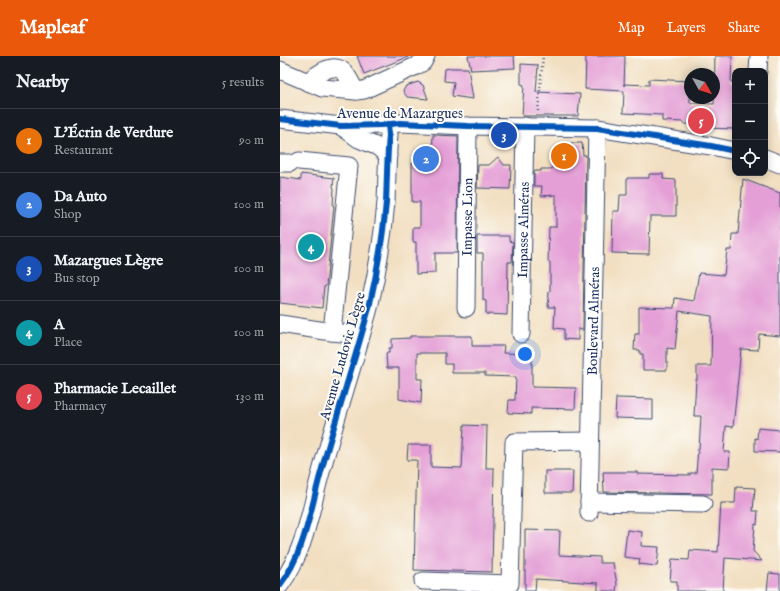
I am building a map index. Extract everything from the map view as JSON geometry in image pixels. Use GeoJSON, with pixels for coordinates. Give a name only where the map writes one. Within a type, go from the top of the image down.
{"type":"FeatureCollection","features":[{"type":"Feature","properties":{"kind":"street"},"geometry":{"type":"LineString","coordinates":[[758,68],[759,56]]}},
{"type":"Feature","properties":{"kind":"street"},"geometry":{"type":"LineString","coordinates":[[280,70],[307,82],[327,69],[338,68],[345,73],[356,91],[364,90],[419,59]]}},
{"type":"Feature","properties":{"kind":"street","name":"Avenue de Mazargues"},"geometry":{"type":"LineString","coordinates":[[280,119],[341,126],[400,122],[468,126],[597,128],[732,150]]}},
{"type":"Feature","properties":{"kind":"street","name":"Avenue Ludovic Lègre"},"geometry":{"type":"LineString","coordinates":[[280,585],[294,564],[307,529],[321,473],[375,282],[386,201],[389,135],[388,124]]}},
{"type":"Feature","properties":{"kind":"street","name":"Avenue de Mazargues"},"geometry":{"type":"LineString","coordinates":[[341,126],[359,138],[378,146],[388,156]]}},
{"type":"Feature","properties":{"kind":"street","name":"Impasse Lion"},"geometry":{"type":"LineString","coordinates":[[466,308],[468,126]]}},
{"type":"Feature","properties":{"kind":"street","name":"Impasse Alméras"},"geometry":{"type":"LineString","coordinates":[[521,334],[531,126]]}},
{"type":"Feature","properties":{"kind":"street","name":"Boulevard Alméras"},"geometry":{"type":"LineString","coordinates":[[597,128],[589,508],[703,504]]}},
{"type":"Feature","properties":{"kind":"street"},"geometry":{"type":"LineString","coordinates":[[768,159],[780,164]]}},
{"type":"Feature","properties":{"kind":"street"},"geometry":{"type":"LineString","coordinates":[[290,162],[349,166],[332,332]]}},
{"type":"Feature","properties":{"kind":"street"},"geometry":{"type":"LineString","coordinates":[[280,324],[361,335]]}},
{"type":"Feature","properties":{"kind":"street"},"geometry":{"type":"LineString","coordinates":[[423,581],[510,584],[514,442],[590,440]]}},
{"type":"Feature","properties":{"kind":"path"},"geometry":{"type":"LineString","coordinates":[[531,126],[543,56]]}},
{"type":"Feature","properties":{"kind":"building"},"geometry":{"type":"Polygon","coordinates":[[[357,56],[408,56],[408,57],[364,74],[357,56]]]}},
{"type":"Feature","properties":{"kind":"building"},"geometry":{"type":"Polygon","coordinates":[[[468,56],[514,56],[515,68],[471,70],[468,56]]]}},
{"type":"Feature","properties":{"kind":"building"},"geometry":{"type":"Polygon","coordinates":[[[586,56],[625,56],[624,84],[649,85],[649,79],[684,81],[684,104],[720,104],[720,68],[715,68],[715,56],[732,56],[732,129],[707,128],[707,125],[662,121],[662,115],[623,113],[624,91],[585,89],[586,56]]]}},
{"type":"Feature","properties":{"kind":"building"},"geometry":{"type":"Polygon","coordinates":[[[521,64],[538,65],[536,92],[580,94],[578,116],[522,116],[524,85],[521,84],[521,64]]]}},
{"type":"Feature","properties":{"kind":"building"},"geometry":{"type":"Polygon","coordinates":[[[468,68],[473,99],[452,96],[454,82],[444,81],[445,69],[468,68]]]}},
{"type":"Feature","properties":{"kind":"building"},"geometry":{"type":"Polygon","coordinates":[[[418,82],[423,85],[428,99],[407,97],[403,91],[406,86],[418,82]]]}},
{"type":"Feature","properties":{"kind":"building"},"geometry":{"type":"Polygon","coordinates":[[[433,135],[458,136],[457,253],[435,253],[435,273],[416,274],[416,242],[413,242],[413,227],[420,227],[420,202],[412,202],[412,163],[414,163],[414,156],[432,156],[433,135]]]}},
{"type":"Feature","properties":{"kind":"building"},"geometry":{"type":"Polygon","coordinates":[[[571,143],[582,143],[583,155],[586,155],[583,330],[578,329],[578,340],[564,339],[564,329],[554,328],[555,307],[548,307],[550,291],[550,262],[548,262],[549,227],[556,227],[556,195],[541,196],[542,186],[534,186],[534,171],[541,171],[541,169],[552,169],[553,159],[557,159],[557,155],[571,155],[571,143]]]}},
{"type":"Feature","properties":{"kind":"building"},"geometry":{"type":"Polygon","coordinates":[[[498,157],[504,165],[511,165],[510,189],[477,188],[478,165],[489,165],[498,157]]]}},
{"type":"Feature","properties":{"kind":"building"},"geometry":{"type":"Polygon","coordinates":[[[301,174],[334,178],[334,206],[326,286],[324,287],[322,308],[280,303],[280,177],[301,180],[301,174]]]}},
{"type":"Feature","properties":{"kind":"building"},"geometry":{"type":"Polygon","coordinates":[[[649,174],[663,174],[663,179],[676,180],[676,216],[650,216],[649,254],[612,253],[613,211],[619,211],[620,195],[627,195],[627,178],[649,178],[649,174]]]}},
{"type":"Feature","properties":{"kind":"building"},"geometry":{"type":"Polygon","coordinates":[[[743,179],[780,193],[780,336],[759,334],[758,350],[741,349],[733,427],[726,426],[724,452],[730,452],[729,468],[712,467],[712,494],[604,492],[603,472],[690,475],[690,473],[696,473],[701,416],[694,416],[697,366],[711,366],[712,316],[679,311],[675,349],[667,348],[667,370],[643,370],[643,354],[640,354],[640,350],[634,350],[635,334],[639,334],[639,307],[674,308],[675,298],[694,301],[699,273],[724,275],[727,250],[731,250],[732,234],[738,234],[743,179]]]}},
{"type":"Feature","properties":{"kind":"building"},"geometry":{"type":"Polygon","coordinates":[[[477,236],[509,236],[509,241],[513,242],[512,262],[508,262],[507,315],[486,314],[486,301],[483,300],[483,253],[477,253],[477,236]]]}},
{"type":"Feature","properties":{"kind":"building"},"geometry":{"type":"Polygon","coordinates":[[[410,336],[472,336],[472,346],[504,346],[503,353],[527,354],[527,357],[532,357],[532,387],[576,388],[575,409],[531,408],[531,414],[508,413],[509,400],[515,400],[516,377],[485,376],[485,373],[452,373],[452,364],[445,364],[445,353],[417,353],[417,379],[422,379],[421,403],[399,399],[399,368],[387,368],[386,353],[389,353],[389,348],[392,348],[392,339],[410,338],[410,336]]]}},
{"type":"Feature","properties":{"kind":"building"},"geometry":{"type":"Polygon","coordinates":[[[616,398],[653,399],[653,419],[615,418],[616,398]]]}},
{"type":"Feature","properties":{"kind":"building"},"geometry":{"type":"Polygon","coordinates":[[[464,425],[487,426],[486,468],[494,468],[492,572],[414,570],[417,460],[407,460],[408,445],[431,445],[431,467],[462,468],[464,425]]]}},
{"type":"Feature","properties":{"kind":"building"},"geometry":{"type":"Polygon","coordinates":[[[758,428],[780,430],[780,452],[755,451],[755,438],[757,439],[758,428]]]}},
{"type":"Feature","properties":{"kind":"building"},"geometry":{"type":"Polygon","coordinates":[[[545,471],[573,471],[572,493],[545,493],[545,471]]]}},
{"type":"Feature","properties":{"kind":"building"},"geometry":{"type":"Polygon","coordinates":[[[736,487],[755,488],[753,511],[758,511],[757,525],[755,524],[753,551],[762,561],[725,558],[723,591],[677,591],[677,581],[670,581],[672,559],[689,560],[690,550],[718,552],[721,503],[735,503],[736,487]]]}},
{"type":"Feature","properties":{"kind":"building"},"geometry":{"type":"Polygon","coordinates":[[[525,530],[560,531],[559,555],[600,557],[600,563],[613,563],[617,584],[616,591],[598,591],[598,583],[536,579],[535,591],[525,591],[525,530]]]}},
{"type":"Feature","properties":{"kind":"building"},"geometry":{"type":"Polygon","coordinates":[[[627,530],[642,532],[641,546],[659,547],[657,566],[639,564],[640,559],[624,557],[627,530]]]}},
{"type":"Feature","properties":{"kind":"building"},"geometry":{"type":"Polygon","coordinates":[[[769,573],[780,574],[780,591],[767,591],[769,573]]]}},
{"type":"Feature","properties":{"kind":"cycle path"},"geometry":{"type":"LineString","coordinates":[[280,119],[341,126],[400,123],[468,126],[597,128],[732,150]]}},
{"type":"Feature","properties":{"kind":"cycle path"},"geometry":{"type":"LineString","coordinates":[[280,585],[295,559],[306,531],[327,451],[369,308],[375,282],[385,215],[389,135],[388,124]]}},
{"type":"Feature","properties":{"kind":"place","name":"Pharmacie Lecaillet"},"geometry":{"type":"Point","coordinates":[701,121]}},
{"type":"Feature","properties":{"kind":"place","name":"Mazargues Lègre"},"geometry":{"type":"Point","coordinates":[504,135]}},
{"type":"Feature","properties":{"kind":"place","name":"L'Écrin de Verdure"},"geometry":{"type":"Point","coordinates":[564,156]}},
{"type":"Feature","properties":{"kind":"place","name":"Da Auto"},"geometry":{"type":"Point","coordinates":[426,159]}},
{"type":"Feature","properties":{"kind":"place","name":"A"},"geometry":{"type":"Point","coordinates":[311,247]}}]}
